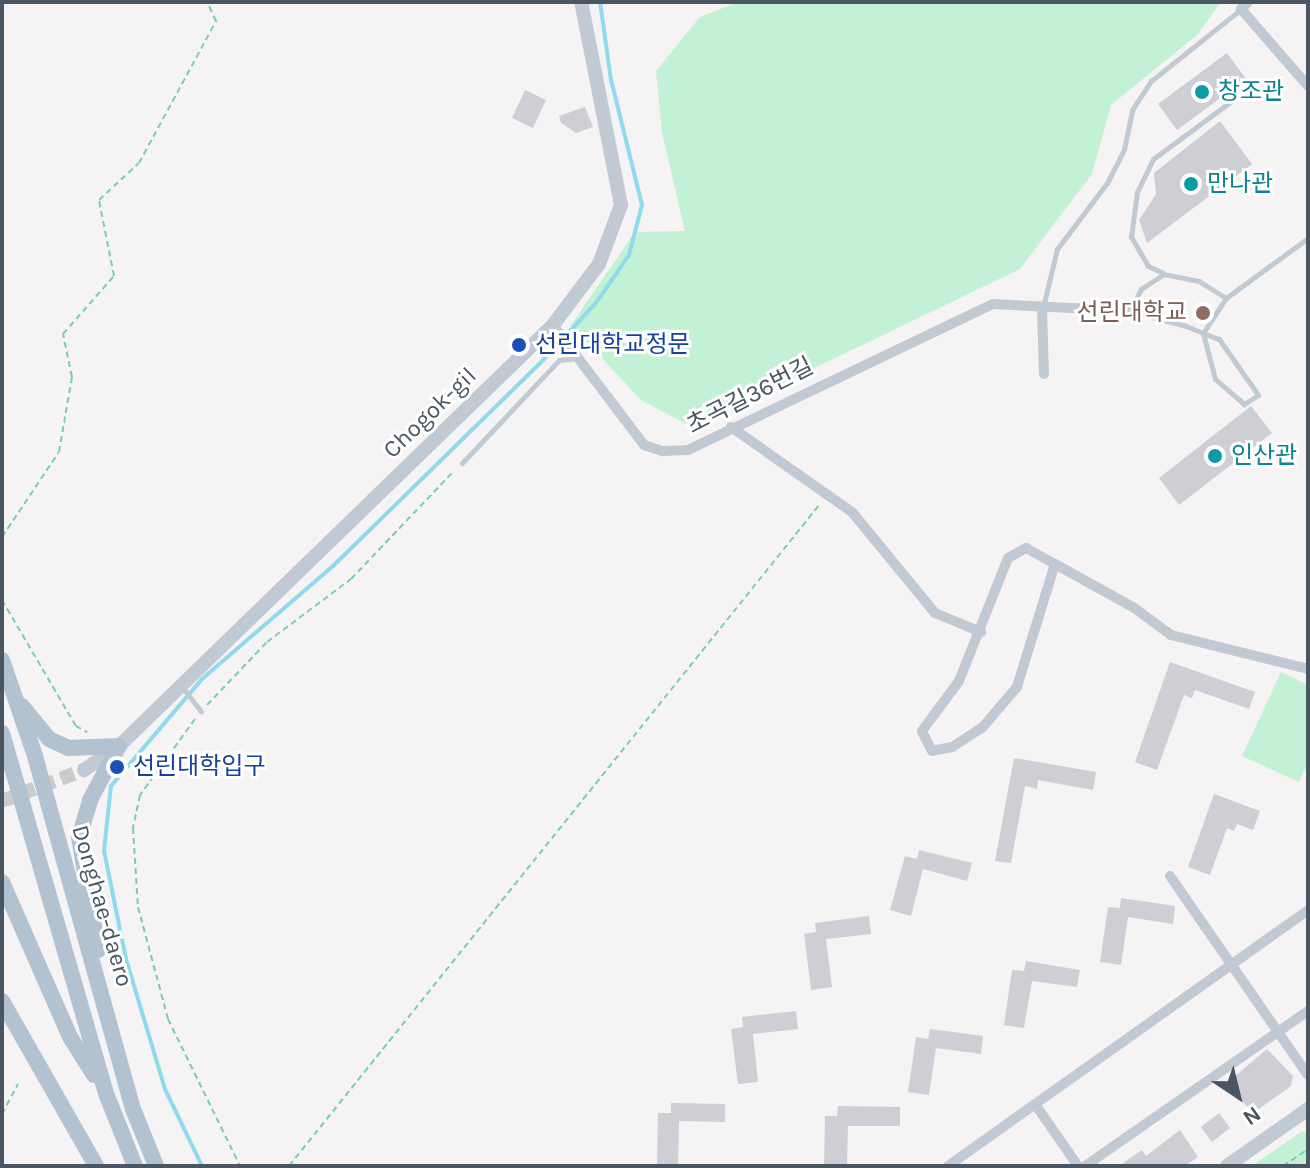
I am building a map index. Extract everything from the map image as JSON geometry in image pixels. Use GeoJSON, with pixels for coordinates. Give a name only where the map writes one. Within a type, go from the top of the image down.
{"type":"FeatureCollection","features":[{"type":"Feature","properties":{"kind":"main road","name":"Donghae-daero"},"geometry":{"type":"LineString","coordinates":[[2,660],[156,1166]]}},
{"type":"Feature","properties":{"kind":"main road"},"geometry":{"type":"LineString","coordinates":[[12,693],[49,739],[68,748],[119,746]]}},
{"type":"Feature","properties":{"kind":"main road","name":"Donghae-daero"},"geometry":{"type":"LineString","coordinates":[[2,733],[107,1096],[135,1166]]}},
{"type":"Feature","properties":{"kind":"main road"},"geometry":{"type":"LineString","coordinates":[[111,1025],[79,837],[90,800],[119,746]]}},
{"type":"Feature","properties":{"kind":"main road"},"geometry":{"type":"LineString","coordinates":[[2,882],[70,1037],[107,1096]]}},
{"type":"Feature","properties":{"kind":"main road"},"geometry":{"type":"LineString","coordinates":[[2,1001],[96,1166]]}},
{"type":"Feature","properties":{"kind":"street","name":"Chogok-gil"},"geometry":{"type":"LineString","coordinates":[[84,770],[119,746],[556,330],[599,264],[621,205],[581,2]]}},
{"type":"Feature","properties":{"kind":"street"},"geometry":{"type":"LineString","coordinates":[[1245,6],[1308,86]]}},
{"type":"Feature","properties":{"kind":"street","name":"초곡길36번길"},"geometry":{"type":"LineString","coordinates":[[556,330],[581,357],[644,445],[688,450],[993,304],[1130,311]]}},
{"type":"Feature","properties":{"kind":"street"},"geometry":{"type":"LineString","coordinates":[[1042,308],[1044,374]]}},
{"type":"Feature","properties":{"kind":"street"},"geometry":{"type":"LineString","coordinates":[[731,427],[827,493],[877,537],[935,613],[981,632]]}},
{"type":"Feature","properties":{"kind":"street"},"geometry":{"type":"LineString","coordinates":[[1055,564],[1017,687],[983,727],[952,747],[932,751],[922,731],[959,681],[1008,558],[1026,548],[1055,564],[1171,635],[1308,669]]}},
{"type":"Feature","properties":{"kind":"street"},"geometry":{"type":"LineString","coordinates":[[1170,876],[1308,1075]]}},
{"type":"Feature","properties":{"kind":"street"},"geometry":{"type":"LineString","coordinates":[[948,1166],[1308,910]]}},
{"type":"Feature","properties":{"kind":"street"},"geometry":{"type":"LineString","coordinates":[[1085,1166],[1308,1011]]}},
{"type":"Feature","properties":{"kind":"street"},"geometry":{"type":"LineString","coordinates":[[1035,1104],[1078,1166]]}},
{"type":"Feature","properties":{"kind":"street"},"geometry":{"type":"LineString","coordinates":[[1227,1166],[1308,1109]]}},
{"type":"Feature","properties":{"kind":"lane"},"geometry":{"type":"LineString","coordinates":[[1042,308],[1057,249],[1107,183],[1124,149],[1132,110],[1151,81],[1245,6]]}},
{"type":"Feature","properties":{"kind":"lane"},"geometry":{"type":"LineString","coordinates":[[1226,298],[1199,281],[1164,274],[1148,266],[1131,237],[1137,192],[1153,159],[1238,96]]}},
{"type":"Feature","properties":{"kind":"lane"},"geometry":{"type":"LineString","coordinates":[[1164,274],[1141,289],[1130,311],[1203,333],[1219,339],[1258,395],[1244,404],[1215,379],[1203,333],[1226,298],[1308,238]]}},
{"type":"Feature","properties":{"kind":"lane"},"geometry":{"type":"LineString","coordinates":[[462,463],[559,360],[581,357]]}},
{"type":"Feature","properties":{"kind":"lane"},"geometry":{"type":"LineString","coordinates":[[180,686],[201,711]]}},
{"type":"Feature","properties":{"kind":"path"},"geometry":{"type":"LineString","coordinates":[[2,537],[59,452],[72,377],[63,334],[114,276],[99,200],[139,163],[216,21],[207,2]]}},
{"type":"Feature","properties":{"kind":"path"},"geometry":{"type":"LineString","coordinates":[[240,1166],[168,1019],[138,907],[133,828],[140,795],[201,711],[267,642],[351,579],[462,463]]}},
{"type":"Feature","properties":{"kind":"path"},"geometry":{"type":"LineString","coordinates":[[289,1166],[827,493]]}},
{"type":"Feature","properties":{"kind":"path"},"geometry":{"type":"LineString","coordinates":[[2,600],[76,726],[92,735]]}},
{"type":"Feature","properties":{"kind":"path"},"geometry":{"type":"LineString","coordinates":[[2,1114],[18,1084]]}},
{"type":"Feature","properties":{"kind":"path"},"geometry":{"type":"LineString","coordinates":[[1283,1166],[1308,1149]]}},
{"type":"Feature","properties":{"kind":"green space"},"geometry":{"type":"Polygon","coordinates":[[[738,2],[1221,2],[1197,35],[1111,105],[1092,174],[1020,269],[692,427],[641,400],[571,325],[635,232],[685,231],[662,133],[656,71],[700,17],[738,2]]]}},
{"type":"Feature","properties":{"kind":"green space"},"geometry":{"type":"Polygon","coordinates":[[[1281,672],[1308,685],[1308,762],[1299,782],[1242,756],[1281,672]]]}},
{"type":"Feature","properties":{"kind":"green space"},"geometry":{"type":"Polygon","coordinates":[[[1302,1131],[1308,1133],[1308,1166],[1252,1166],[1302,1131]]]}},
{"type":"Feature","properties":{"kind":"building","name":"창조관"},"geometry":{"type":"Polygon","coordinates":[[[1227,53],[1246,79],[1177,130],[1158,104],[1227,53]]]}},
{"type":"Feature","properties":{"kind":"building"},"geometry":{"type":"Polygon","coordinates":[[[525,90],[546,100],[533,128],[512,118],[525,90]]]}},
{"type":"Feature","properties":{"kind":"building"},"geometry":{"type":"Polygon","coordinates":[[[585,107],[593,127],[576,133],[561,123],[559,116],[585,107]]]}},
{"type":"Feature","properties":{"kind":"building","name":"만나관"},"geometry":{"type":"Polygon","coordinates":[[[1220,121],[1252,164],[1147,243],[1139,220],[1156,194],[1154,173],[1220,121]]]}},
{"type":"Feature","properties":{"kind":"building","name":"인산관"},"geometry":{"type":"Polygon","coordinates":[[[1251,406],[1272,433],[1179,505],[1159,478],[1251,406]]]}},
{"type":"Feature","properties":{"kind":"building"},"geometry":{"type":"Polygon","coordinates":[[[1170,662],[1255,692],[1249,709],[1195,690],[1192,698],[1184,695],[1157,770],[1135,762],[1170,662]]]}},
{"type":"Feature","properties":{"kind":"building"},"geometry":{"type":"Polygon","coordinates":[[[1014,758],[1096,772],[1093,790],[1038,780],[1037,789],[1025,786],[1011,863],[995,861],[1014,758]]]}},
{"type":"Feature","properties":{"kind":"building"},"geometry":{"type":"Polygon","coordinates":[[[1214,794],[1260,811],[1253,830],[1237,824],[1234,831],[1227,828],[1210,875],[1188,867],[1214,794]]]}},
{"type":"Feature","properties":{"kind":"building"},"geometry":{"type":"Polygon","coordinates":[[[919,850],[972,863],[967,881],[923,869],[911,916],[890,910],[905,856],[917,859],[919,850]]]}},
{"type":"Feature","properties":{"kind":"building"},"geometry":{"type":"Polygon","coordinates":[[[1121,898],[1175,906],[1173,924],[1128,917],[1121,965],[1100,962],[1108,907],[1120,908],[1121,898]]]}},
{"type":"Feature","properties":{"kind":"building"},"geometry":{"type":"Polygon","coordinates":[[[869,916],[871,934],[826,939],[832,987],[811,990],[804,934],[816,932],[815,923],[869,916]]]}},
{"type":"Feature","properties":{"kind":"building"},"geometry":{"type":"Polygon","coordinates":[[[1026,961],[1080,970],[1077,987],[1032,981],[1024,1028],[1004,1025],[1012,970],[1024,971],[1026,961]]]}},
{"type":"Feature","properties":{"kind":"building"},"geometry":{"type":"Polygon","coordinates":[[[796,1011],[798,1029],[753,1034],[758,1082],[738,1084],[731,1029],[743,1027],[742,1017],[796,1011]]]}},
{"type":"Feature","properties":{"kind":"building"},"geometry":{"type":"Polygon","coordinates":[[[930,1029],[983,1036],[981,1054],[936,1048],[929,1095],[908,1092],[916,1037],[928,1039],[930,1029]]]}},
{"type":"Feature","properties":{"kind":"building"},"geometry":{"type":"Polygon","coordinates":[[[1267,1049],[1293,1076],[1291,1086],[1253,1113],[1226,1084],[1267,1049]]]}},
{"type":"Feature","properties":{"kind":"building"},"geometry":{"type":"Polygon","coordinates":[[[671,1103],[725,1104],[725,1122],[679,1121],[678,1166],[657,1166],[658,1113],[671,1113],[671,1103]]]}},
{"type":"Feature","properties":{"kind":"building"},"geometry":{"type":"Polygon","coordinates":[[[838,1106],[900,1107],[900,1126],[848,1126],[847,1166],[824,1166],[825,1116],[837,1116],[838,1106]]]}},
{"type":"Feature","properties":{"kind":"building"},"geometry":{"type":"Polygon","coordinates":[[[1219,1113],[1230,1128],[1212,1142],[1201,1127],[1219,1113]]]}},
{"type":"Feature","properties":{"kind":"building"},"geometry":{"type":"Polygon","coordinates":[[[1180,1130],[1198,1157],[1185,1166],[1119,1166],[1142,1150],[1146,1156],[1180,1130]]]}},
{"type":"Feature","properties":{"kind":"waterway"},"geometry":{"type":"LineString","coordinates":[[202,1166],[165,1089],[126,959],[104,851],[111,786],[202,679],[333,566],[543,360],[596,303],[629,255],[642,205],[611,80],[600,2]]}},
{"type":"Feature","properties":{"kind":"tunnel"},"geometry":{"type":"LineString","coordinates":[[2,801],[84,770]]}},
{"type":"Feature","properties":{"kind":"place","name":"창조관"},"geometry":{"type":"Point","coordinates":[1202,92]}},
{"type":"Feature","properties":{"kind":"place","name":"만나관"},"geometry":{"type":"Point","coordinates":[1191,184]}},
{"type":"Feature","properties":{"kind":"place","name":"선린대학교"},"geometry":{"type":"Point","coordinates":[1203,313]}},
{"type":"Feature","properties":{"kind":"place","name":"선린대학교정문"},"geometry":{"type":"Point","coordinates":[519,345]}},
{"type":"Feature","properties":{"kind":"place","name":"인산관"},"geometry":{"type":"Point","coordinates":[1215,456]}},
{"type":"Feature","properties":{"kind":"place","name":"선린대학입구"},"geometry":{"type":"Point","coordinates":[117,767]}}]}
